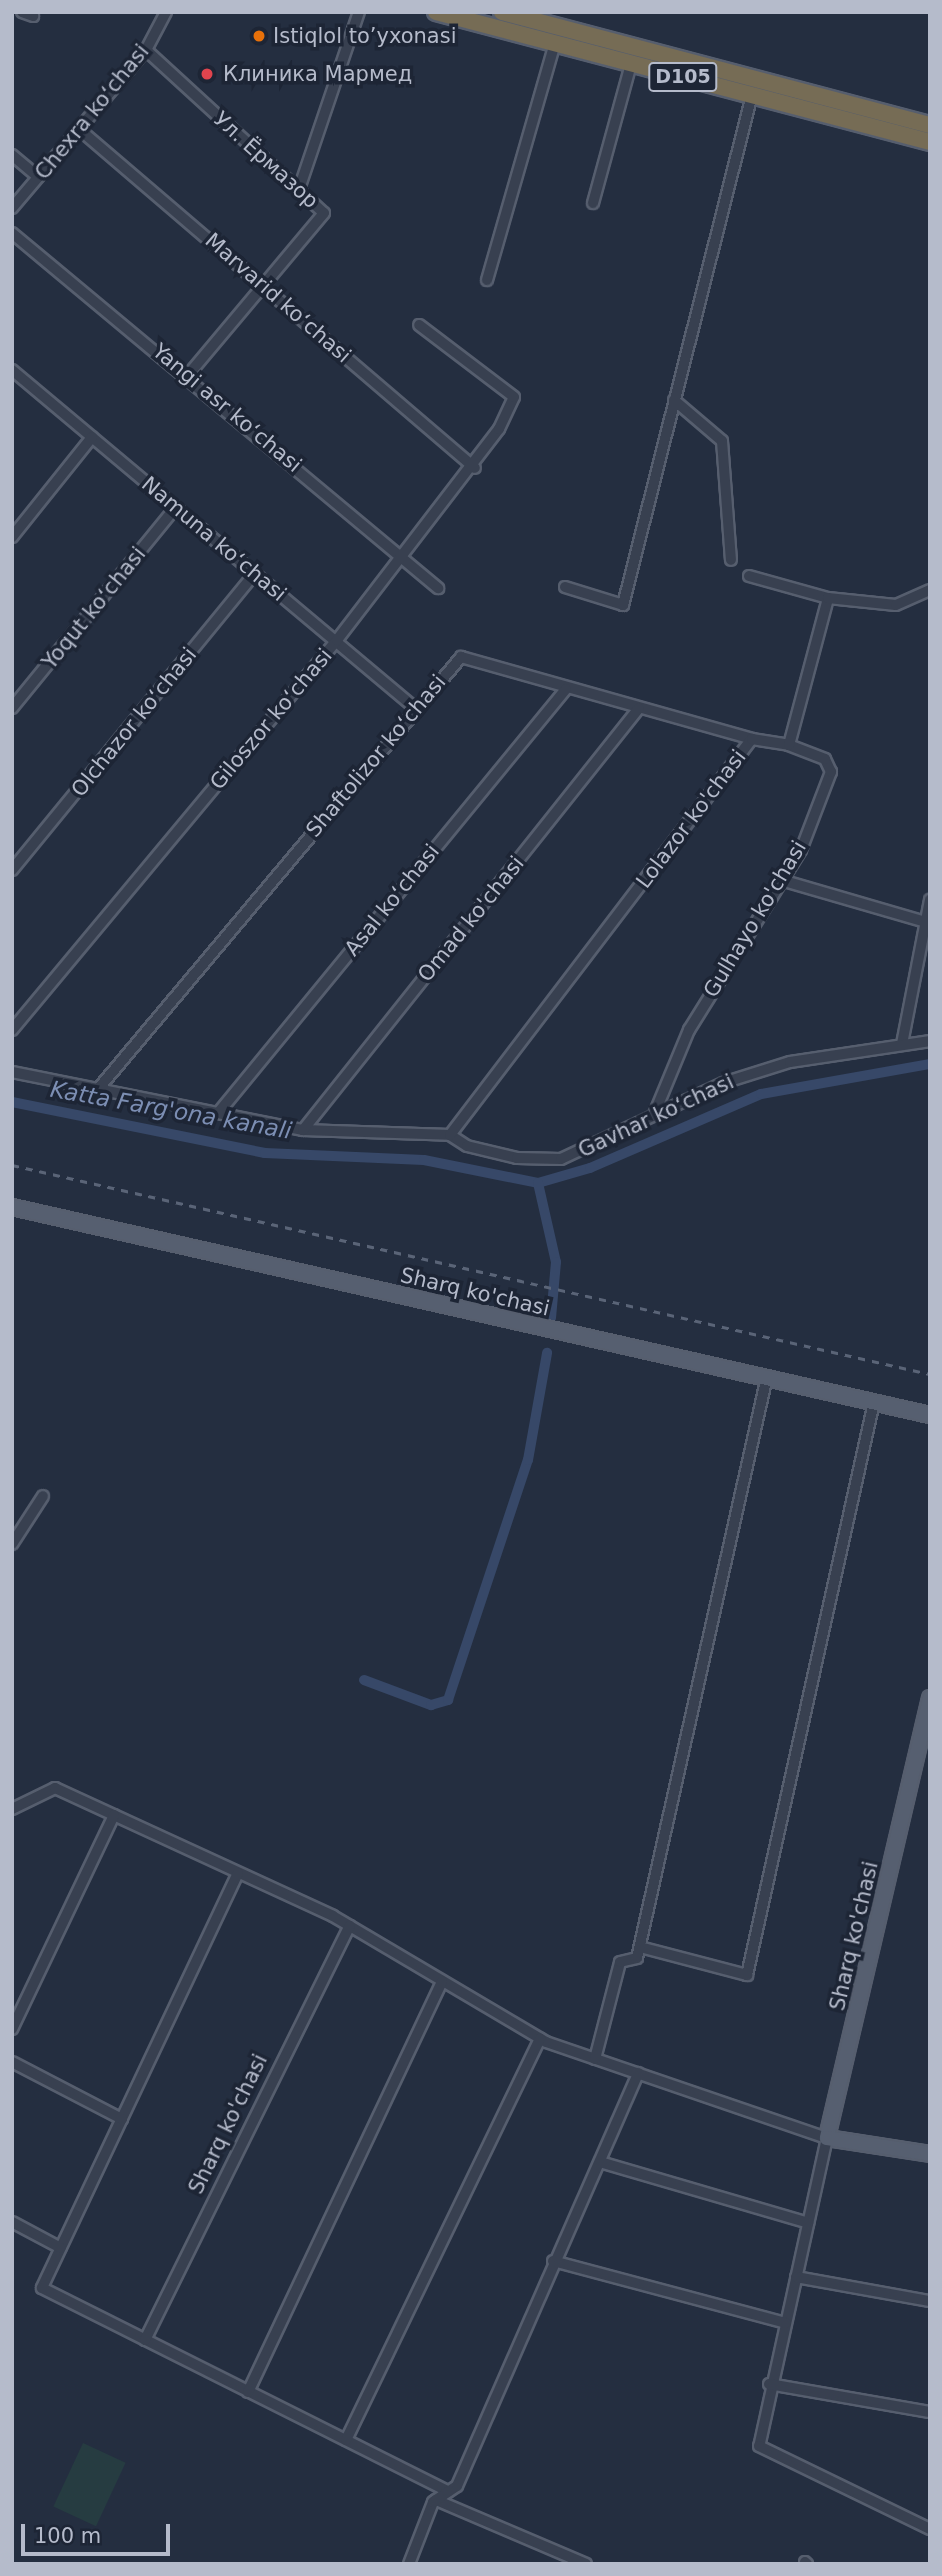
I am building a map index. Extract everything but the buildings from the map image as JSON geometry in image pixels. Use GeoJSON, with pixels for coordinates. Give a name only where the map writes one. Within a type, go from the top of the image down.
{"type":"FeatureCollection","features":[{"type":"Feature","properties":{"kind":"highway","name":"D105"},"geometry":{"type":"LineString","coordinates":[[436,12],[631,64],[677,67],[930,125]]}},
{"type":"Feature","properties":{"kind":"highway","name":"D105"},"geometry":{"type":"LineString","coordinates":[[502,12],[677,67],[752,95],[930,142]]}},
{"type":"Feature","properties":{"kind":"main road","name":"Sharq ko'chasi"},"geometry":{"type":"LineString","coordinates":[[12,1207],[765,1381],[930,1415]]}},
{"type":"Feature","properties":{"kind":"main road","name":"Sharq ko'chasi"},"geometry":{"type":"LineString","coordinates":[[827,2138],[924,1745],[930,1698]]}},
{"type":"Feature","properties":{"kind":"main road"},"geometry":{"type":"LineString","coordinates":[[827,2138],[930,2154]]}},
{"type":"Feature","properties":{"kind":"street","name":"Chexra koʻchasi"},"geometry":{"type":"LineString","coordinates":[[12,208],[146,50],[166,12]]}},
{"type":"Feature","properties":{"kind":"street"},"geometry":{"type":"LineString","coordinates":[[299,189],[359,12]]}},
{"type":"Feature","properties":{"kind":"street"},"geometry":{"type":"LineString","coordinates":[[486,279],[555,43]]}},
{"type":"Feature","properties":{"kind":"street","name":"Ул. Ёрмазор"},"geometry":{"type":"LineString","coordinates":[[146,50],[324,213],[262,283],[189,374]]}},
{"type":"Feature","properties":{"kind":"street"},"geometry":{"type":"LineString","coordinates":[[593,203],[631,64]]}},
{"type":"Feature","properties":{"kind":"street"},"geometry":{"type":"LineString","coordinates":[[565,587],[623,605],[752,95]]}},
{"type":"Feature","properties":{"kind":"street","name":"Marvarid koʻchasi"},"geometry":{"type":"LineString","coordinates":[[79,129],[475,468]]}},
{"type":"Feature","properties":{"kind":"street"},"geometry":{"type":"LineString","coordinates":[[12,155],[38,177]]}},
{"type":"Feature","properties":{"kind":"street","name":"Yangi asr koʻchasi"},"geometry":{"type":"LineString","coordinates":[[12,233],[189,374],[438,588]]}},
{"type":"Feature","properties":{"kind":"street","name":"Giloszor koʻchasi"},"geometry":{"type":"LineString","coordinates":[[12,1030],[337,640],[475,468],[514,397],[419,326]]}},
{"type":"Feature","properties":{"kind":"street","name":"Namuna koʻchasi"},"geometry":{"type":"LineString","coordinates":[[13,372],[337,640],[415,708]]}},
{"type":"Feature","properties":{"kind":"street"},"geometry":{"type":"LineString","coordinates":[[674,400],[722,441],[731,560]]}},
{"type":"Feature","properties":{"kind":"street"},"geometry":{"type":"LineString","coordinates":[[12,537],[92,437]]}},
{"type":"Feature","properties":{"kind":"street","name":"Yoqut koʻchasi"},"geometry":{"type":"LineString","coordinates":[[12,708],[176,508]]}},
{"type":"Feature","properties":{"kind":"street","name":"Olchazor koʻchasi"},"geometry":{"type":"LineString","coordinates":[[12,870],[254,574]]}},
{"type":"Feature","properties":{"kind":"street"},"geometry":{"type":"LineString","coordinates":[[749,576],[828,598],[896,605],[930,590]]}},
{"type":"Feature","properties":{"kind":"street"},"geometry":{"type":"LineString","coordinates":[[789,745],[828,598]]}},
{"type":"Feature","properties":{"kind":"street","name":"Shaftolizor koʻchasi"},"geometry":{"type":"LineString","coordinates":[[99,1088],[415,708],[461,657],[566,689],[752,739]]}},
{"type":"Feature","properties":{"kind":"street","name":"Asal koʻchasi"},"geometry":{"type":"LineString","coordinates":[[219,1112],[566,689]]}},
{"type":"Feature","properties":{"kind":"street","name":"Omad ko'chasi"},"geometry":{"type":"LineString","coordinates":[[303,1130],[639,708]]}},
{"type":"Feature","properties":{"kind":"street","name":"Lolazor ko'chasi"},"geometry":{"type":"LineString","coordinates":[[450,1135],[752,739],[789,745]]}},
{"type":"Feature","properties":{"kind":"street","name":"Gulhayo ko'chasi"},"geometry":{"type":"LineString","coordinates":[[655,1112],[690,1030],[801,850],[831,772],[825,759],[789,745]]}},
{"type":"Feature","properties":{"kind":"street"},"geometry":{"type":"LineString","coordinates":[[781,880],[926,922]]}},
{"type":"Feature","properties":{"kind":"street"},"geometry":{"type":"LineString","coordinates":[[902,1044],[930,900]]}},
{"type":"Feature","properties":{"kind":"street","name":"Gavhar koʻchasi"},"geometry":{"type":"LineString","coordinates":[[12,1072],[303,1130],[450,1135],[467,1146],[517,1158],[561,1159],[623,1134],[655,1112],[790,1062],[930,1041]]}},
{"type":"Feature","properties":{"kind":"street"},"geometry":{"type":"LineString","coordinates":[[595,2059],[620,1962],[637,1958],[640,1947],[765,1381]]}},
{"type":"Feature","properties":{"kind":"street"},"geometry":{"type":"LineString","coordinates":[[640,1947],[747,1975],[874,1402]]}},
{"type":"Feature","properties":{"kind":"street"},"geometry":{"type":"LineString","coordinates":[[12,1544],[43,1496]]}},
{"type":"Feature","properties":{"kind":"street"},"geometry":{"type":"LineString","coordinates":[[12,1809],[55,1788],[350,1926],[540,2038],[827,2138]]}},
{"type":"Feature","properties":{"kind":"street"},"geometry":{"type":"LineString","coordinates":[[12,2029],[114,1815]]}},
{"type":"Feature","properties":{"kind":"street"},"geometry":{"type":"LineString","coordinates":[[239,1872],[42,2288],[448,2491]]}},
{"type":"Feature","properties":{"kind":"street","name":"Sharq ko'chasi"},"geometry":{"type":"LineString","coordinates":[[145,2340],[350,1926]]}},
{"type":"Feature","properties":{"kind":"street"},"geometry":{"type":"LineString","coordinates":[[248,2392],[442,1981]]}},
{"type":"Feature","properties":{"kind":"street"},"geometry":{"type":"LineString","coordinates":[[346,2440],[540,2038]]}},
{"type":"Feature","properties":{"kind":"street"},"geometry":{"type":"LineString","coordinates":[[12,2062],[122,2119]]}},
{"type":"Feature","properties":{"kind":"street"},"geometry":{"type":"LineString","coordinates":[[409,2564],[436,2500],[457,2486],[553,2261],[638,2073]]}},
{"type":"Feature","properties":{"kind":"street","name":"Sharq ko'chasi"},"geometry":{"type":"LineString","coordinates":[[827,2138],[786,2323],[769,2384],[759,2446],[930,2529]]}},
{"type":"Feature","properties":{"kind":"street"},"geometry":{"type":"LineString","coordinates":[[600,2162],[808,2223]]}},
{"type":"Feature","properties":{"kind":"street"},"geometry":{"type":"LineString","coordinates":[[12,2222],[61,2248]]}},
{"type":"Feature","properties":{"kind":"street"},"geometry":{"type":"LineString","coordinates":[[553,2261],[786,2323]]}},
{"type":"Feature","properties":{"kind":"street"},"geometry":{"type":"LineString","coordinates":[[796,2277],[930,2301]]}},
{"type":"Feature","properties":{"kind":"street"},"geometry":{"type":"LineString","coordinates":[[769,2384],[930,2412]]}},
{"type":"Feature","properties":{"kind":"street"},"geometry":{"type":"LineString","coordinates":[[436,2500],[586,2564]]}},
{"type":"Feature","properties":{"kind":"green space"},"geometry":{"type":"Polygon","coordinates":[[[83,2443],[126,2463],[96,2526],[53,2506],[83,2443]]]}},
{"type":"Feature","properties":{"kind":"waterway","name":"Katta Farg'ona kanali"},"geometry":{"type":"LineString","coordinates":[[12,1102],[265,1153],[424,1160],[538,1183],[590,1168],[761,1094],[930,1064]]}},
{"type":"Feature","properties":{"kind":"waterway"},"geometry":{"type":"LineString","coordinates":[[538,1183],[556,1262],[551,1318]]}},
{"type":"Feature","properties":{"kind":"waterway"},"geometry":{"type":"LineString","coordinates":[[364,1680],[431,1705],[448,1700],[528,1460],[547,1353]]}},
{"type":"Feature","properties":{"kind":"railway"},"geometry":{"type":"LineString","coordinates":[[12,1165],[930,1374]]}},
{"type":"Feature","properties":{"kind":"place","name":"Istiqlol to’yxonasi"},"geometry":{"type":"Point","coordinates":[259,36]}},
{"type":"Feature","properties":{"kind":"place","name":"Клиника Мармед"},"geometry":{"type":"Point","coordinates":[207,74]}}]}
